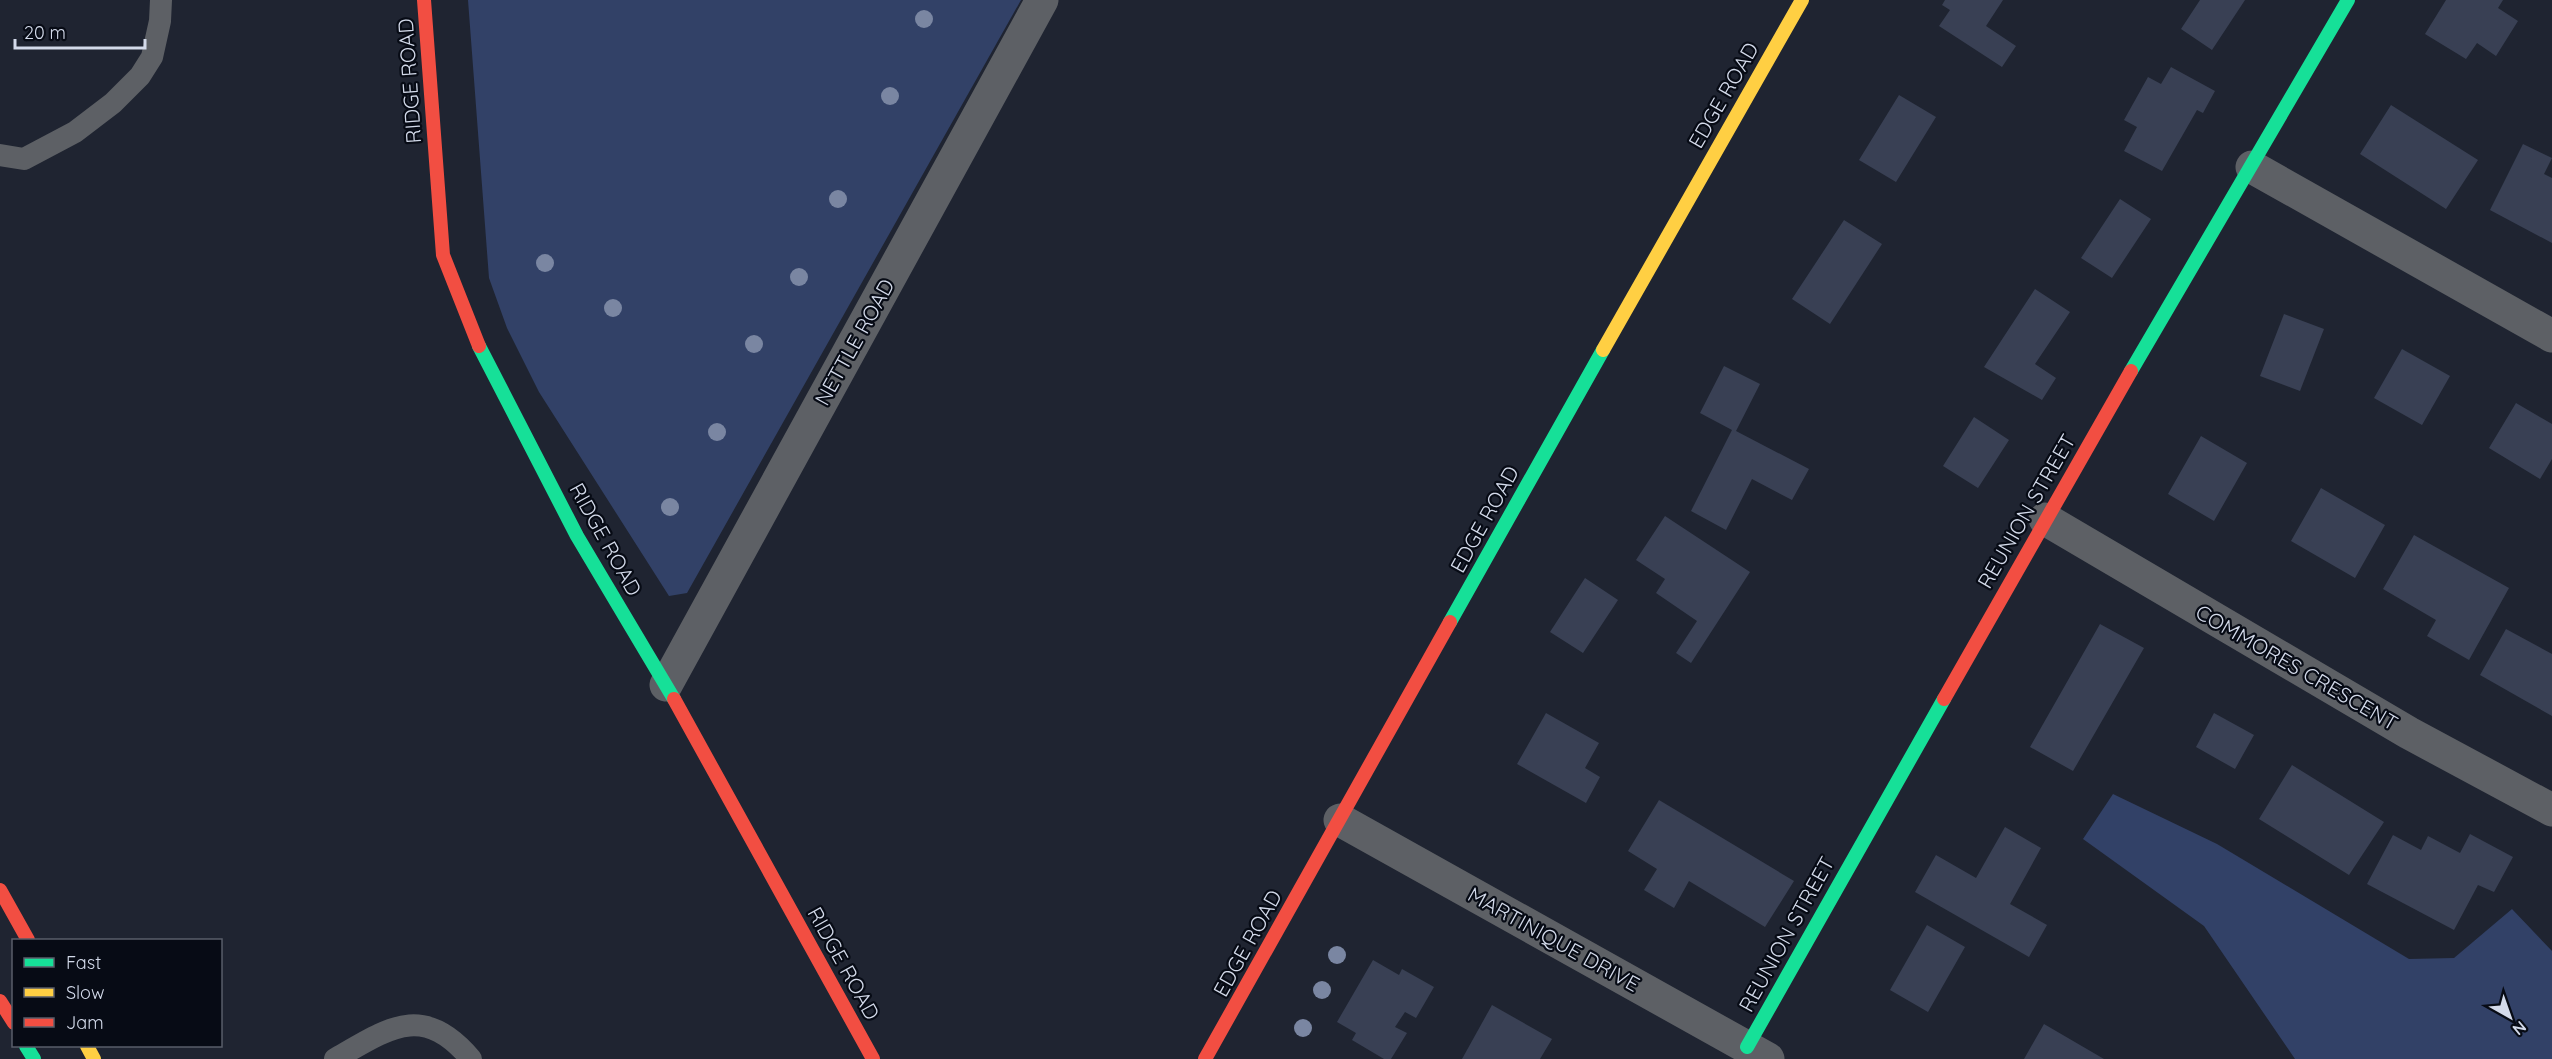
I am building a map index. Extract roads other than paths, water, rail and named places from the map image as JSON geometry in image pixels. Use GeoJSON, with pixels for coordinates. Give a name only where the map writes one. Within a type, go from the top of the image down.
{"type":"FeatureCollection","features":[{"type":"Feature","properties":{"kind":"street","name":"RIDGE ROAD"},"geometry":{"type":"LineString","coordinates":[[424,0],[440,236],[443,255],[472,331],[577,536],[666,685],[873,1059]]}},
{"type":"Feature","properties":{"kind":"street","name":"NETTLE ROAD"},"geometry":{"type":"LineString","coordinates":[[666,685],[1042,0]]}},
{"type":"Feature","properties":{"kind":"street","name":"EDGE ROAD"},"geometry":{"type":"LineString","coordinates":[[1205,1059],[1576,395],[1802,0]]}},
{"type":"Feature","properties":{"kind":"street","name":"REUNION STREET"},"geometry":{"type":"LineString","coordinates":[[1758,1053],[2045,519],[2348,0]]}},
{"type":"Feature","properties":{"kind":"street"},"geometry":{"type":"LineString","coordinates":[[2252,167],[2552,336]]}},
{"type":"Feature","properties":{"kind":"street","name":"COMMORES CRESCENT"},"geometry":{"type":"LineString","coordinates":[[2045,519],[2409,733],[2552,810]]}},
{"type":"Feature","properties":{"kind":"street","name":"MARTINIQUE DRIVE"},"geometry":{"type":"LineString","coordinates":[[1340,820],[1758,1053]]}},
{"type":"Feature","properties":{"kind":"street"},"geometry":{"type":"LineString","coordinates":[[0,890],[27,939]]}},
{"type":"Feature","properties":{"kind":"street"},"geometry":{"type":"LineString","coordinates":[[0,1000],[12,1020]]}},
{"type":"Feature","properties":{"kind":"lane"},"geometry":{"type":"LineString","coordinates":[[0,155],[24,159],[75,132],[113,103],[140,76],[152,57],[160,21],[161,0]]}},
{"type":"Feature","properties":{"kind":"lane"},"geometry":{"type":"LineString","coordinates":[[335,1059],[392,1029],[413,1023],[431,1027],[442,1033],[471,1059]]}}]}
